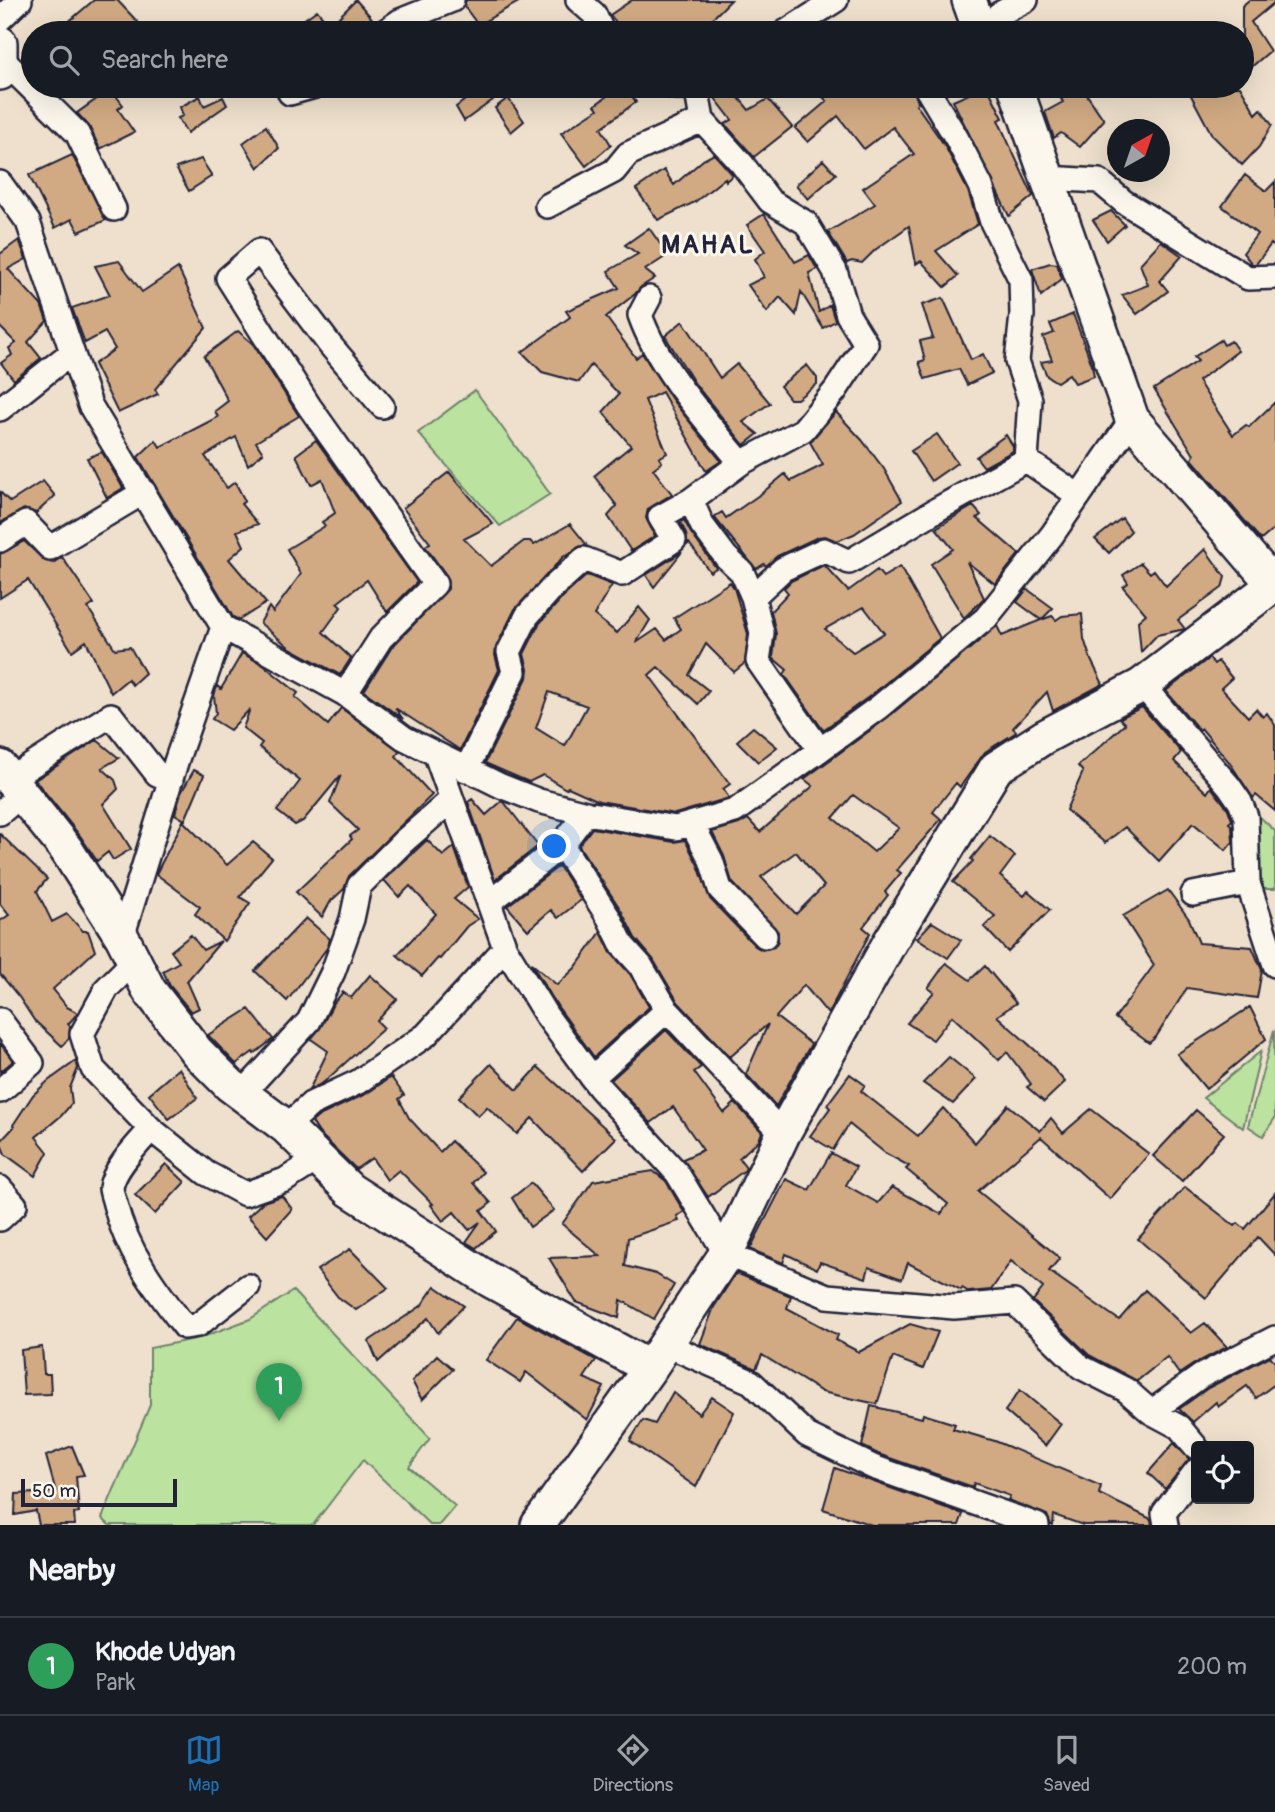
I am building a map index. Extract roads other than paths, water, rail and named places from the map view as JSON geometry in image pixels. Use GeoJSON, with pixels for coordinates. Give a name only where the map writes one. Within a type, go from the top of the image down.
{"type":"FeatureCollection","features":[{"type":"Feature","properties":{"kind":"street"},"geometry":{"type":"LineString","coordinates":[[0,19],[20,0]]}},
{"type":"Feature","properties":{"kind":"street"},"geometry":{"type":"LineString","coordinates":[[399,21],[435,6],[448,4],[452,0]]}},
{"type":"Feature","properties":{"kind":"street"},"geometry":{"type":"LineString","coordinates":[[578,0],[594,14],[597,21]]}},
{"type":"Feature","properties":{"kind":"street"},"geometry":{"type":"LineString","coordinates":[[803,21],[836,0]]}},
{"type":"Feature","properties":{"kind":"street"},"geometry":{"type":"LineString","coordinates":[[969,0],[977,21]]}},
{"type":"Feature","properties":{"kind":"street"},"geometry":{"type":"LineString","coordinates":[[995,21],[999,14],[1026,0]]}},
{"type":"Feature","properties":{"kind":"street"},"geometry":{"type":"LineString","coordinates":[[1,58],[21,78]]}},
{"type":"Feature","properties":{"kind":"street"},"geometry":{"type":"LineString","coordinates":[[42,98],[77,133],[114,209]]}},
{"type":"Feature","properties":{"kind":"street"},"geometry":{"type":"LineString","coordinates":[[466,770],[514,672],[509,652],[527,616],[552,587],[583,559],[622,574],[674,540],[660,517],[691,500],[741,463],[803,430],[835,391],[866,344],[848,315],[835,271],[806,223],[770,201],[742,164],[702,120],[697,98]]}},
{"type":"Feature","properties":{"kind":"street"},"geometry":{"type":"LineString","coordinates":[[932,98],[981,186],[992,222],[1021,280],[1022,315],[1017,361],[1030,400],[1026,460]]}},
{"type":"Feature","properties":{"kind":"street"},"geometry":{"type":"LineString","coordinates":[[538,1525],[726,1254],[783,1134],[890,942],[996,768],[1044,737],[1142,685],[1275,585],[1132,419],[1019,98]]}},
{"type":"Feature","properties":{"kind":"street"},"geometry":{"type":"LineString","coordinates":[[547,206],[614,171],[628,153],[702,120]]}},
{"type":"Feature","properties":{"kind":"street"},"geometry":{"type":"LineString","coordinates":[[1047,178],[1099,181],[1124,202],[1248,278],[1275,277]]}},
{"type":"Feature","properties":{"kind":"street"},"geometry":{"type":"LineString","coordinates":[[0,183],[28,222],[90,405],[223,627],[345,694],[404,738],[436,755],[539,802],[586,814],[676,828],[692,824],[735,811],[820,750],[879,707],[986,618],[1052,535],[1132,419]]}},
{"type":"Feature","properties":{"kind":"street"},"geometry":{"type":"LineString","coordinates":[[345,694],[381,638],[435,584],[309,407],[228,278],[259,251],[330,345],[382,406]]}},
{"type":"Feature","properties":{"kind":"street"},"geometry":{"type":"LineString","coordinates":[[649,298],[640,315],[647,335],[692,404],[741,463]]}},
{"type":"Feature","properties":{"kind":"street"},"geometry":{"type":"LineString","coordinates":[[0,409],[72,352]]}},
{"type":"Feature","properties":{"kind":"street"},"geometry":{"type":"LineString","coordinates":[[1026,460],[1079,496]]}},
{"type":"Feature","properties":{"kind":"street"},"geometry":{"type":"LineString","coordinates":[[753,597],[783,569],[824,551],[849,562],[1026,460]]}},
{"type":"Feature","properties":{"kind":"street"},"geometry":{"type":"LineString","coordinates":[[0,540],[26,523],[50,548],[144,492]]}},
{"type":"Feature","properties":{"kind":"street"},"geometry":{"type":"LineString","coordinates":[[691,500],[702,526],[726,557],[742,572],[753,597],[762,633],[758,661],[820,750]]}},
{"type":"Feature","properties":{"kind":"street"},"geometry":{"type":"LineString","coordinates":[[223,627],[171,780],[128,949],[82,1034],[93,1069],[150,1129],[206,1172],[245,1194],[285,1180],[318,1159]]}},
{"type":"Feature","properties":{"kind":"street"},"geometry":{"type":"LineString","coordinates":[[1142,685],[1240,802],[1246,817],[1248,883],[1275,965]]}},
{"type":"Feature","properties":{"kind":"street"},"geometry":{"type":"LineString","coordinates":[[171,780],[158,774],[111,715],[8,788],[66,849],[128,949],[149,990],[197,1052],[242,1094],[286,1127],[350,1190],[490,1280],[657,1356],[751,1381],[807,1435],[873,1467],[1037,1525]]}},
{"type":"Feature","properties":{"kind":"street"},"geometry":{"type":"LineString","coordinates":[[436,755],[505,948],[546,1015],[592,1078],[677,1173],[726,1254],[827,1296],[954,1307],[1014,1302],[1081,1367],[1126,1390],[1151,1412],[1179,1427],[1191,1441]]}},
{"type":"Feature","properties":{"kind":"street"},"geometry":{"type":"LineString","coordinates":[[242,1094],[309,1021],[333,972],[352,919],[359,886],[404,841],[452,800]]}},
{"type":"Feature","properties":{"kind":"street"},"geometry":{"type":"LineString","coordinates":[[490,902],[562,845],[586,814]]}},
{"type":"Feature","properties":{"kind":"street"},"geometry":{"type":"LineString","coordinates":[[692,824],[711,860],[720,889],[765,936]]}},
{"type":"Feature","properties":{"kind":"street"},"geometry":{"type":"LineString","coordinates":[[562,845],[609,918],[623,946],[640,966],[667,1010],[783,1134]]}},
{"type":"Feature","properties":{"kind":"street"},"geometry":{"type":"LineString","coordinates":[[1193,894],[1248,883]]}},
{"type":"Feature","properties":{"kind":"street"},"geometry":{"type":"LineString","coordinates":[[286,1127],[311,1104],[358,1082],[426,1034],[505,948]]}},
{"type":"Feature","properties":{"kind":"street"},"geometry":{"type":"LineString","coordinates":[[592,1078],[667,1010]]}},
{"type":"Feature","properties":{"kind":"street"},"geometry":{"type":"LineString","coordinates":[[0,1020],[32,1063],[0,1091]]}},
{"type":"Feature","properties":{"kind":"street"},"geometry":{"type":"LineString","coordinates":[[150,1129],[120,1168],[111,1188],[130,1247],[185,1327],[198,1325],[248,1286]]}},
{"type":"Feature","properties":{"kind":"street"},"geometry":{"type":"LineString","coordinates":[[0,1188],[15,1205],[0,1219]]}},
{"type":"Feature","properties":{"kind":"street"},"geometry":{"type":"LineString","coordinates":[[1151,1412],[1201,1376],[1275,1338]]}},
{"type":"Feature","properties":{"kind":"street"},"geometry":{"type":"LineString","coordinates":[[1166,1525],[1164,1513],[1191,1478]]}},
{"type":"Feature","properties":{"kind":"place","name":"Khode Udyan"},"geometry":{"type":"Point","coordinates":[279,1421]}},
{"type":"Feature","properties":{"kind":"district","name":"MAHAL"},"geometry":{"type":"Point","coordinates":[708,245]}}]}
